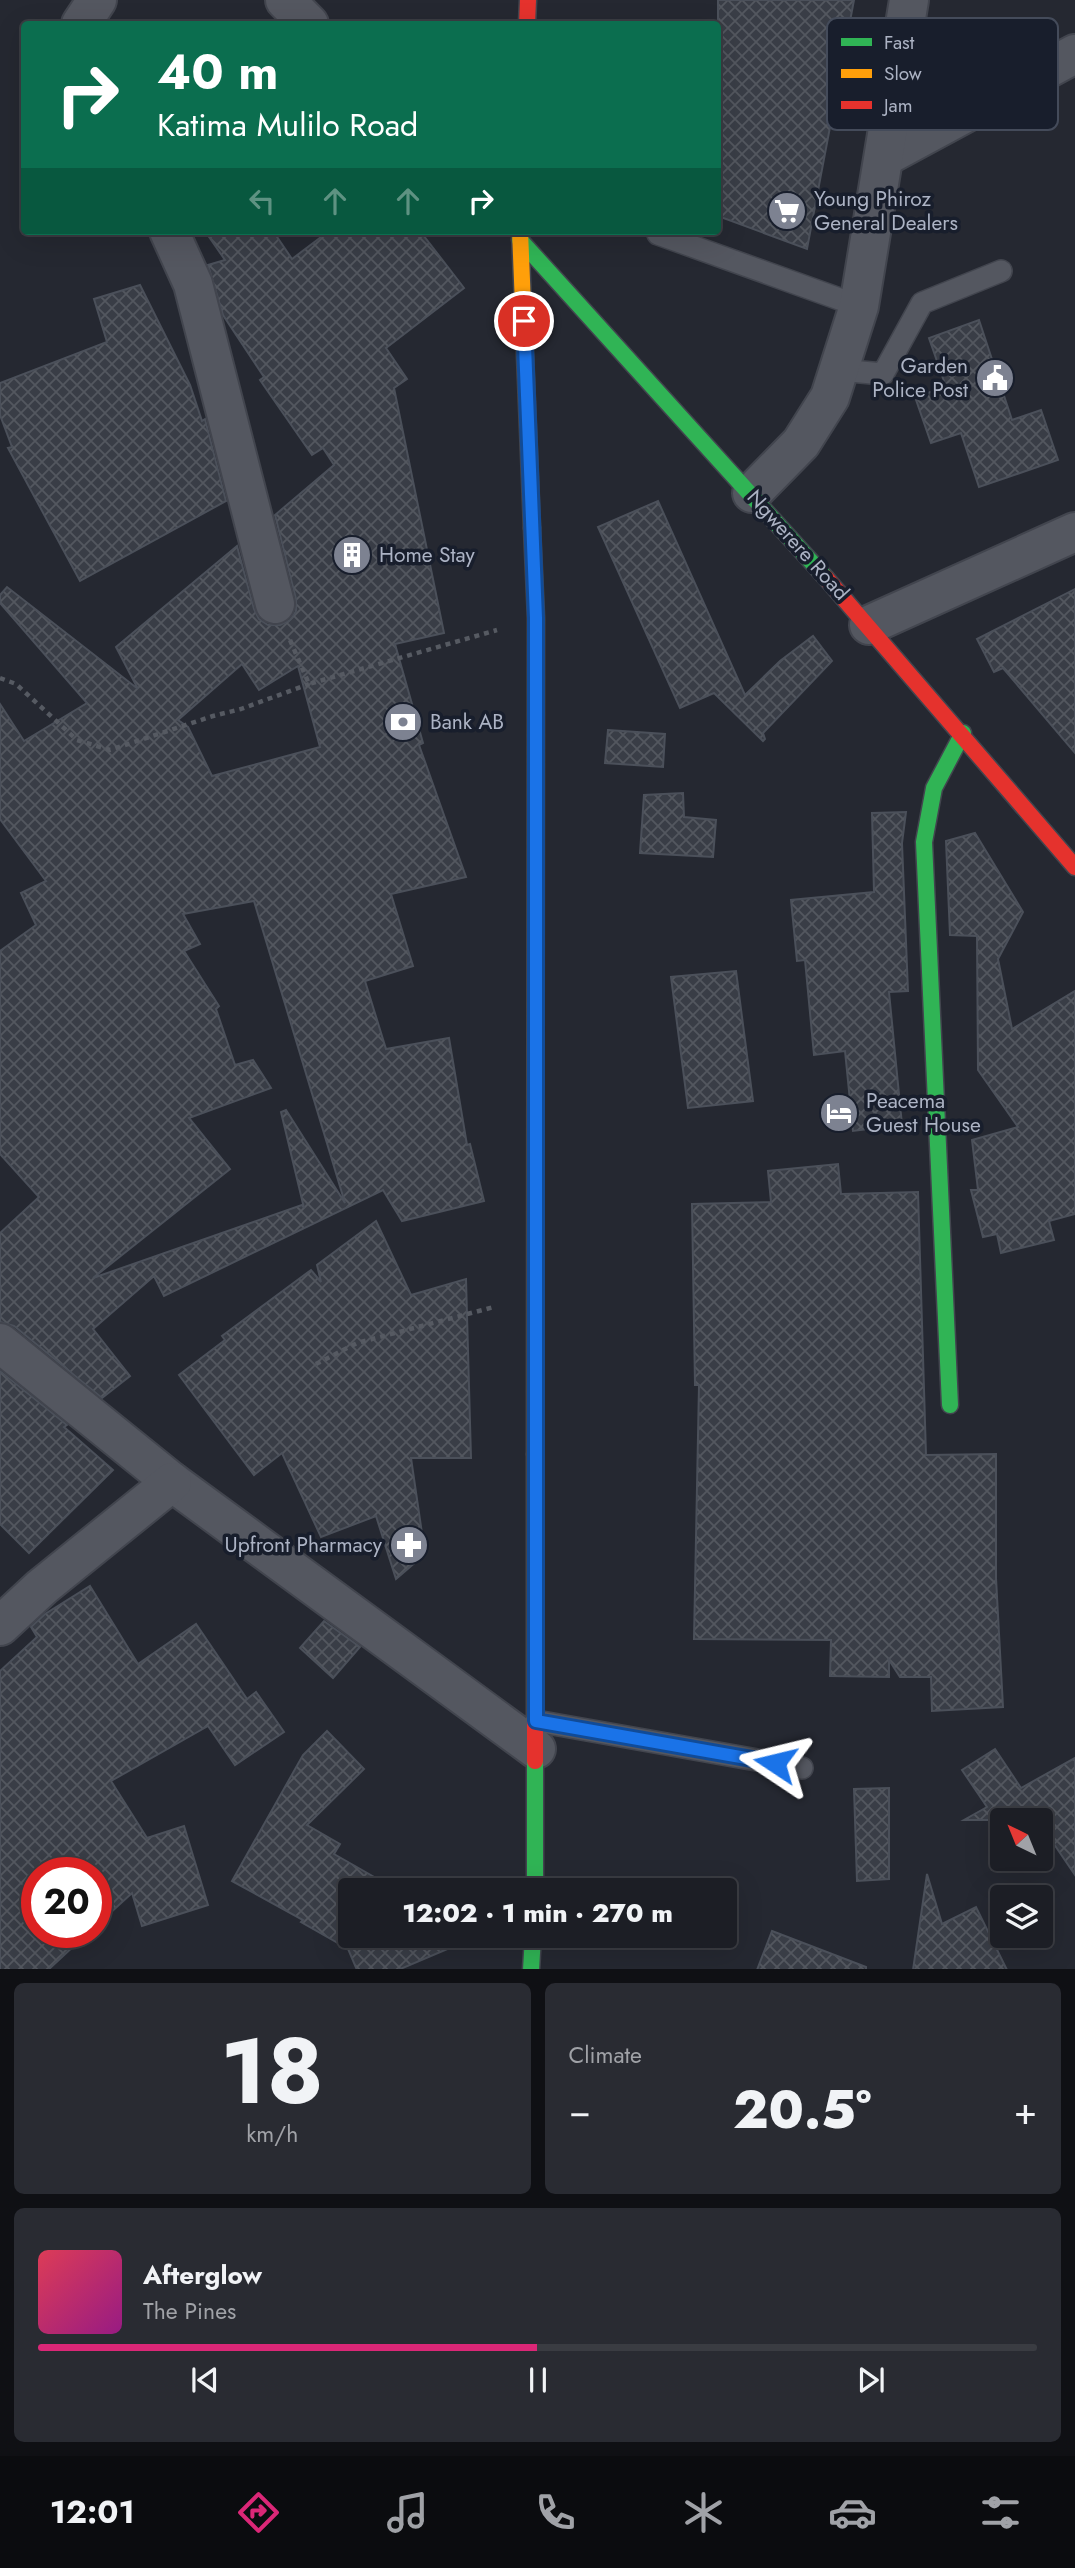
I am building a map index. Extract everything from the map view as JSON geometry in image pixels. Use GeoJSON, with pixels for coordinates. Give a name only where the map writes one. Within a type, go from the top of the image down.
{"type":"FeatureCollection","features":[{"type":"Feature","properties":{"kind":"main road"},"geometry":{"type":"LineString","coordinates":[[527,21],[528,0]]}},
{"type":"Feature","properties":{"kind":"main road"},"geometry":{"type":"LineString","coordinates":[[517,235],[536,618],[535,1878]]}},
{"type":"Feature","properties":{"kind":"main road","name":"Ngwerere Road"},"geometry":{"type":"LineString","coordinates":[[518,235],[869,625],[1075,867]]}},
{"type":"Feature","properties":{"kind":"main road"},"geometry":{"type":"LineString","coordinates":[[950,1405],[924,842],[934,788],[963,733]]}},
{"type":"Feature","properties":{"kind":"main road"},"geometry":{"type":"LineString","coordinates":[[531,1969],[532,1948]]}},
{"type":"Feature","properties":{"kind":"street"},"geometry":{"type":"LineString","coordinates":[[83,21],[97,0]]}},
{"type":"Feature","properties":{"kind":"street"},"geometry":{"type":"LineString","coordinates":[[285,0],[306,21]]}},
{"type":"Feature","properties":{"kind":"street"},"geometry":{"type":"LineString","coordinates":[[906,18],[909,0]]}},
{"type":"Feature","properties":{"kind":"street"},"geometry":{"type":"LineString","coordinates":[[1058,63],[1075,54]]}},
{"type":"Feature","properties":{"kind":"street"},"geometry":{"type":"LineString","coordinates":[[751,493],[801,443],[830,397],[859,306],[888,130]]}},
{"type":"Feature","properties":{"kind":"street"},"geometry":{"type":"LineString","coordinates":[[884,157],[934,130]]}},
{"type":"Feature","properties":{"kind":"street"},"geometry":{"type":"LineString","coordinates":[[171,235],[193,284],[275,604]]}},
{"type":"Feature","properties":{"kind":"street"},"geometry":{"type":"LineString","coordinates":[[869,625],[1075,532]]}},
{"type":"Feature","properties":{"kind":"street"},"geometry":{"type":"LineString","coordinates":[[0,1343],[172,1482],[536,1735]]}},
{"type":"Feature","properties":{"kind":"street"},"geometry":{"type":"LineString","coordinates":[[0,1626],[42,1587],[172,1482]]}},
{"type":"Feature","properties":{"kind":"lane"},"geometry":{"type":"LineString","coordinates":[[661,235],[859,306]]}},
{"type":"Feature","properties":{"kind":"lane"},"geometry":{"type":"LineString","coordinates":[[839,370],[883,374],[922,303],[1001,271]]}},
{"type":"Feature","properties":{"kind":"lane"},"geometry":{"type":"LineString","coordinates":[[536,1735],[802,1768]]}},
{"type":"Feature","properties":{"kind":"path"},"geometry":{"type":"LineString","coordinates":[[275,604],[309,684]]}},
{"type":"Feature","properties":{"kind":"path"},"geometry":{"type":"LineString","coordinates":[[0,678],[16,684],[78,740],[110,750],[241,709],[309,684],[536,618]]}},
{"type":"Feature","properties":{"kind":"path"},"geometry":{"type":"LineString","coordinates":[[316,1364],[358,1343],[482,1309],[537,1298]]}},
{"type":"Feature","properties":{"kind":"building"},"geometry":{"type":"Polygon","coordinates":[[[718,0],[854,0],[851,18],[827,18],[827,130],[829,130],[807,249],[721,217],[721,21],[718,21],[718,0]]]}},
{"type":"Feature","properties":{"kind":"building"},"geometry":{"type":"Polygon","coordinates":[[[208,235],[276,235],[292,259],[324,235],[423,235],[464,288],[386,348],[407,379],[394,388],[444,633],[395,644],[423,743],[419,745],[466,877],[391,894],[413,966],[365,981],[386,1049],[449,1038],[467,1145],[470,1144],[484,1201],[402,1221],[383,1190],[164,1296],[154,1276],[93,1329],[130,1376],[102,1398],[14,1326],[0,1322],[0,1233],[39,1197],[0,1154],[0,951],[36,925],[21,893],[46,881],[0,819],[0,704],[24,741],[87,703],[0,603],[0,595],[7,587],[138,689],[116,647],[237,546],[259,619],[268,625],[280,625],[290,620],[296,611],[296,599],[275,515],[334,465],[323,448],[312,455],[260,380],[264,377],[223,315],[208,265],[225,260],[208,235]],[[242,664],[178,720],[188,727],[212,776],[320,747],[298,666],[259,690],[242,664]],[[254,901],[183,914],[200,944],[184,951],[219,1006],[216,1009],[235,1065],[253,1060],[271,1088],[189,1118],[230,1169],[93,1278],[302,1205],[304,1208],[281,1112],[286,1110],[345,1203],[254,901]]]}},
{"type":"Feature","properties":{"kind":"building"},"geometry":{"type":"Polygon","coordinates":[[[140,285],[190,385],[202,421],[205,419],[226,501],[80,581],[8,448],[12,447],[0,415],[0,383],[107,342],[94,299],[140,285]]]}},
{"type":"Feature","properties":{"kind":"building"},"geometry":{"type":"Polygon","coordinates":[[[979,320],[1012,420],[1041,410],[1058,460],[979,487],[961,433],[931,443],[915,397],[946,387],[929,338],[979,320]]]}},
{"type":"Feature","properties":{"kind":"building"},"geometry":{"type":"Polygon","coordinates":[[[658,501],[745,695],[780,661],[813,636],[832,661],[763,733],[763,741],[714,693],[680,708],[598,527],[658,501]]]}},
{"type":"Feature","properties":{"kind":"building"},"geometry":{"type":"Polygon","coordinates":[[[1075,589],[1075,753],[1003,668],[994,672],[977,639],[1075,589]]]}},
{"type":"Feature","properties":{"kind":"building"},"geometry":{"type":"Polygon","coordinates":[[[608,730],[665,734],[663,767],[605,763],[608,730]]]}},
{"type":"Feature","properties":{"kind":"building"},"geometry":{"type":"Polygon","coordinates":[[[683,793],[684,817],[716,820],[713,857],[640,853],[644,795],[683,793]]]}},
{"type":"Feature","properties":{"kind":"building"},"geometry":{"type":"Polygon","coordinates":[[[906,812],[902,843],[908,991],[889,992],[902,1125],[853,1131],[845,1051],[814,1055],[805,960],[797,961],[791,900],[874,892],[872,813],[906,812]]]}},
{"type":"Feature","properties":{"kind":"building"},"geometry":{"type":"Polygon","coordinates":[[[975,833],[1023,912],[998,959],[1012,1029],[1075,991],[1075,1214],[1049,1221],[1054,1240],[1001,1253],[997,1234],[983,1237],[971,1190],[978,1190],[972,1140],[1018,1127],[978,1070],[977,936],[950,935],[946,841],[975,833]]]}},
{"type":"Feature","properties":{"kind":"building"},"geometry":{"type":"Polygon","coordinates":[[[736,971],[753,1101],[688,1108],[671,977],[736,971]]]}},
{"type":"Feature","properties":{"kind":"building"},"geometry":{"type":"Polygon","coordinates":[[[838,1164],[841,1194],[918,1192],[926,1455],[996,1454],[996,1578],[1003,1707],[932,1711],[931,1677],[900,1677],[889,1660],[889,1677],[830,1676],[831,1640],[694,1639],[699,1385],[695,1385],[692,1204],[771,1202],[768,1171],[838,1164]]]}},
{"type":"Feature","properties":{"kind":"building"},"geometry":{"type":"Polygon","coordinates":[[[376,1221],[411,1295],[466,1279],[471,1458],[411,1458],[425,1554],[396,1579],[376,1516],[321,1537],[282,1453],[254,1475],[179,1375],[225,1340],[222,1336],[311,1270],[321,1282],[317,1265],[376,1221]]]}},
{"type":"Feature","properties":{"kind":"building"},"geometry":{"type":"Polygon","coordinates":[[[0,1371],[67,1425],[64,1427],[113,1470],[29,1553],[0,1524],[0,1371]]]}},
{"type":"Feature","properties":{"kind":"building"},"geometry":{"type":"Polygon","coordinates":[[[90,1586],[138,1664],[196,1624],[247,1699],[256,1692],[284,1732],[235,1765],[208,1726],[111,1781],[147,1838],[184,1826],[208,1905],[142,1926],[132,1893],[112,1911],[112,1857],[21,1857],[21,1948],[72,1948],[49,1969],[0,1969],[0,1671],[37,1637],[31,1627],[45,1614],[90,1586]]]}},
{"type":"Feature","properties":{"kind":"building"},"geometry":{"type":"Polygon","coordinates":[[[324,1621],[360,1647],[333,1678],[300,1648],[324,1621]]]}},
{"type":"Feature","properties":{"kind":"building"},"geometry":{"type":"Polygon","coordinates":[[[327,1731],[364,1769],[307,1825],[340,1844],[334,1854],[376,1878],[338,1878],[338,1943],[301,1922],[303,1920],[232,1881],[303,1755],[327,1731]]]}},
{"type":"Feature","properties":{"kind":"building"},"geometry":{"type":"Polygon","coordinates":[[[995,1749],[1021,1788],[1075,1758],[1075,1875],[1054,1844],[1054,1808],[990,1808],[990,1820],[964,1820],[987,1807],[962,1770],[995,1749]]]}},
{"type":"Feature","properties":{"kind":"building"},"geometry":{"type":"Polygon","coordinates":[[[889,1788],[889,1879],[857,1881],[854,1789],[889,1788]]]}},
{"type":"Feature","properties":{"kind":"building"},"geometry":{"type":"Polygon","coordinates":[[[927,1874],[942,1924],[976,1907],[990,1935],[990,1948],[996,1948],[1007,1969],[913,1969],[927,1874]]]}},
{"type":"Feature","properties":{"kind":"building"},"geometry":{"type":"Polygon","coordinates":[[[772,1931],[866,1967],[866,1969],[757,1969],[772,1931]]]}},
{"type":"Feature","properties":{"kind":"building"},"geometry":{"type":"Polygon","coordinates":[[[348,1948],[450,1948],[400,1969],[357,1969],[348,1948]]]}},
{"type":"Feature","properties":{"kind":"traffic: fast"},"geometry":{"type":"LineString","coordinates":[[520,240],[826,578]]}},
{"type":"Feature","properties":{"kind":"traffic: fast"},"geometry":{"type":"LineString","coordinates":[[532,528],[536,618],[535,1454]]}},
{"type":"Feature","properties":{"kind":"traffic: fast"},"geometry":{"type":"LineString","coordinates":[[950,1405],[924,842],[934,788],[963,733]]}},
{"type":"Feature","properties":{"kind":"traffic: fast"},"geometry":{"type":"LineString","coordinates":[[535,1761],[535,1878]]}},
{"type":"Feature","properties":{"kind":"traffic: fast"},"geometry":{"type":"LineString","coordinates":[[531,1969],[532,1948]]}},
{"type":"Feature","properties":{"kind":"traffic: slow"},"geometry":{"type":"LineString","coordinates":[[520,235],[532,528]]}},
{"type":"Feature","properties":{"kind":"traffic: jam"},"geometry":{"type":"LineString","coordinates":[[527,21],[528,0]]}},
{"type":"Feature","properties":{"kind":"traffic: jam"},"geometry":{"type":"LineString","coordinates":[[826,578],[1075,867]]}},
{"type":"Feature","properties":{"kind":"traffic: jam"},"geometry":{"type":"LineString","coordinates":[[535,1454],[535,1761]]}},
{"type":"Feature","properties":{"kind":"place","name":"Young Phiroz General Dealers"},"geometry":{"type":"Point","coordinates":[787,211]}},
{"type":"Feature","properties":{"kind":"place","name":"Garden Police Post"},"geometry":{"type":"Point","coordinates":[995,378]}},
{"type":"Feature","properties":{"kind":"place","name":"Home Stay"},"geometry":{"type":"Point","coordinates":[352,555]}},
{"type":"Feature","properties":{"kind":"place","name":"Bank AB"},"geometry":{"type":"Point","coordinates":[403,722]}},
{"type":"Feature","properties":{"kind":"place","name":"Peacema Guest House"},"geometry":{"type":"Point","coordinates":[839,1113]}},
{"type":"Feature","properties":{"kind":"place","name":"Upfront Pharmacy"},"geometry":{"type":"Point","coordinates":[409,1545]}},
{"type":"Feature","properties":{"kind":"route"},"geometry":{"type":"LineString","coordinates":[[524,321],[536,618],[536,1721],[775,1763]]}}]}
